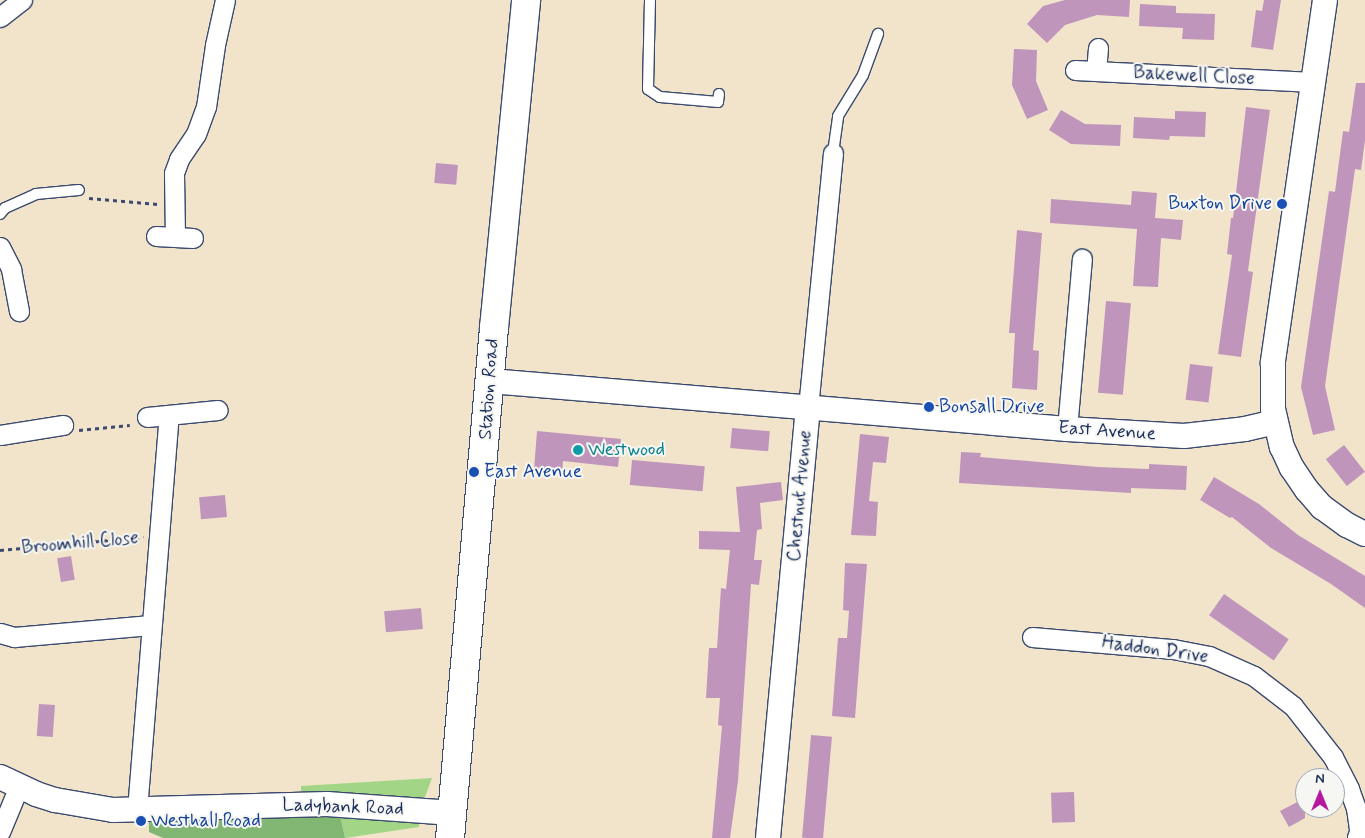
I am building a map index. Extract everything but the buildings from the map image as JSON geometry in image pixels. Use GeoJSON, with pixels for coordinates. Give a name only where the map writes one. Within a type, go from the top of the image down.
{"type":"FeatureCollection","features":[{"type":"Feature","properties":{"kind":"main road","name":"Station Road"},"geometry":{"type":"LineString","coordinates":[[452,826],[490,380],[526,0]]}},
{"type":"Feature","properties":{"kind":"street"},"geometry":{"type":"LineString","coordinates":[[0,17],[22,0]]}},
{"type":"Feature","properties":{"kind":"street"},"geometry":{"type":"LineString","coordinates":[[156,236],[184,237],[176,206],[174,174],[179,159],[196,134],[206,107],[215,45],[225,0]]}},
{"type":"Feature","properties":{"kind":"street"},"geometry":{"type":"LineString","coordinates":[[1325,0],[1273,363],[1272,393],[1275,422],[1292,468],[1307,490],[1322,506],[1347,525],[1365,534]]}},
{"type":"Feature","properties":{"kind":"street"},"geometry":{"type":"LineString","coordinates":[[1096,71],[1098,48]]}},
{"type":"Feature","properties":{"kind":"street","name":"Bakewell Close"},"geometry":{"type":"LineString","coordinates":[[1075,70],[1313,82]]}},
{"type":"Feature","properties":{"kind":"street","name":"Chestnut Avenue"},"geometry":{"type":"LineString","coordinates":[[768,838],[833,153]]}},
{"type":"Feature","properties":{"kind":"street"},"geometry":{"type":"LineString","coordinates":[[0,247],[11,269],[19,311]]}},
{"type":"Feature","properties":{"kind":"street"},"geometry":{"type":"LineString","coordinates":[[1067,429],[1082,259]]}},
{"type":"Feature","properties":{"kind":"street","name":"East Avenue"},"geometry":{"type":"LineString","coordinates":[[490,380],[1067,429],[1184,436],[1237,430],[1275,422]]}},
{"type":"Feature","properties":{"kind":"street"},"geometry":{"type":"LineString","coordinates":[[147,417],[218,410]]}},
{"type":"Feature","properties":{"kind":"street"},"geometry":{"type":"LineString","coordinates":[[137,810],[150,625],[161,536],[169,416]]}},
{"type":"Feature","properties":{"kind":"street"},"geometry":{"type":"LineString","coordinates":[[0,436],[63,424]]}},
{"type":"Feature","properties":{"kind":"street"},"geometry":{"type":"LineString","coordinates":[[0,633],[14,637],[150,625]]}},
{"type":"Feature","properties":{"kind":"street","name":"Haddon Drive"},"geometry":{"type":"LineString","coordinates":[[1032,636],[1147,646],[1193,653],[1223,661],[1266,684],[1293,706],[1333,757],[1354,802],[1360,838]]}},
{"type":"Feature","properties":{"kind":"street"},"geometry":{"type":"LineString","coordinates":[[0,832],[9,782]]}},
{"type":"Feature","properties":{"kind":"street","name":"Ladybank Road"},"geometry":{"type":"LineString","coordinates":[[9,782],[36,794],[72,804],[113,810],[318,804],[452,826]]}},
{"type":"Feature","properties":{"kind":"street"},"geometry":{"type":"LineString","coordinates":[[1360,838],[1365,838]]}},
{"type":"Feature","properties":{"kind":"lane"},"geometry":{"type":"LineString","coordinates":[[650,0],[648,89],[660,97],[718,102],[719,94]]}},
{"type":"Feature","properties":{"kind":"lane"},"geometry":{"type":"LineString","coordinates":[[833,153],[838,116],[863,75],[878,34]]}},
{"type":"Feature","properties":{"kind":"lane"},"geometry":{"type":"LineString","coordinates":[[0,214],[5,208],[36,194],[79,190]]}},
{"type":"Feature","properties":{"kind":"path"},"geometry":{"type":"LineString","coordinates":[[79,190],[88,198],[176,206]]}},
{"type":"Feature","properties":{"kind":"path"},"geometry":{"type":"LineString","coordinates":[[63,424],[74,430],[142,423],[147,417]]}},
{"type":"Feature","properties":{"kind":"path","name":"Broomhill Close"},"geometry":{"type":"LineString","coordinates":[[0,550],[161,536]]}},
{"type":"Feature","properties":{"kind":"green space"},"geometry":{"type":"Polygon","coordinates":[[[432,778],[425,797],[417,799],[301,791],[301,786],[432,778]]]}},
{"type":"Feature","properties":{"kind":"green space"},"geometry":{"type":"Polygon","coordinates":[[[228,815],[340,815],[345,838],[163,838],[149,832],[149,822],[228,815]]]}},
{"type":"Feature","properties":{"kind":"green space"},"geometry":{"type":"Polygon","coordinates":[[[340,815],[416,821],[419,827],[345,838],[340,815]]]}},
{"type":"Feature","properties":{"kind":"place","name":"Buxton Drive"},"geometry":{"type":"Point","coordinates":[1282,204]}},
{"type":"Feature","properties":{"kind":"place","name":"Bonsall Drive"},"geometry":{"type":"Point","coordinates":[929,407]}},
{"type":"Feature","properties":{"kind":"place","name":"Westwood"},"geometry":{"type":"Point","coordinates":[578,450]}},
{"type":"Feature","properties":{"kind":"place","name":"East Avenue"},"geometry":{"type":"Point","coordinates":[474,472]}},
{"type":"Feature","properties":{"kind":"place","name":"Westhall Road"},"geometry":{"type":"Point","coordinates":[141,821]}}]}
